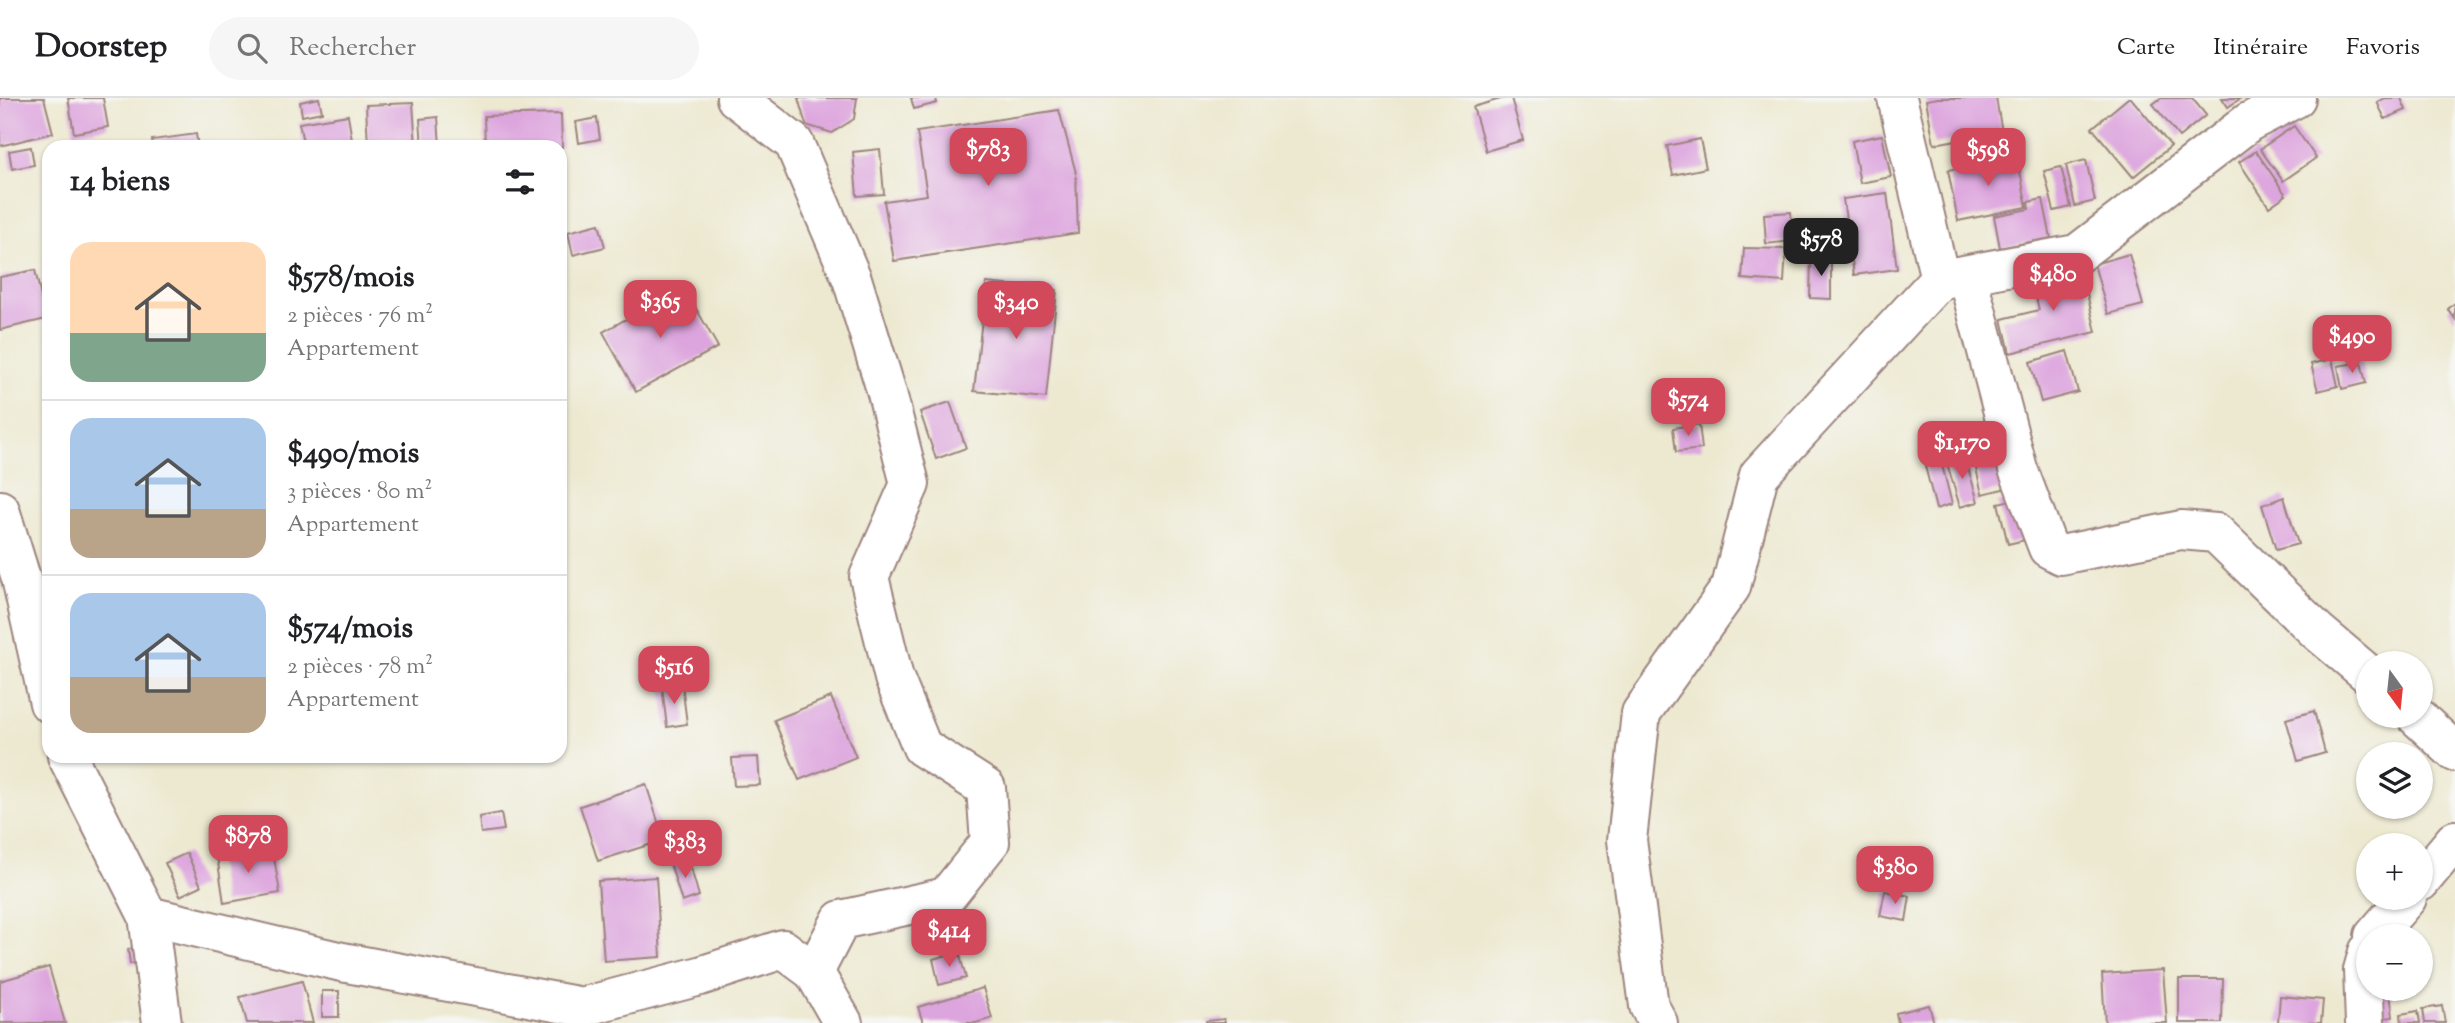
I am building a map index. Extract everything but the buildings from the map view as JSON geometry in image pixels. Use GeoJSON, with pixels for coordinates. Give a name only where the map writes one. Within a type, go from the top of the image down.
{"type":"FeatureCollection","features":[{"type":"Feature","properties":{"kind":"street"},"geometry":{"type":"LineString","coordinates":[[736,98],[794,143],[852,279],[887,393],[910,484],[869,577],[894,678],[922,747],[986,788],[990,842],[946,897],[841,920],[814,972]]}},
{"type":"Feature","properties":{"kind":"street"},"geometry":{"type":"LineString","coordinates":[[1896,98],[1953,277],[2018,469],[2048,548],[2061,555],[2181,530],[2216,533],[2317,631],[2356,664]]}},
{"type":"Feature","properties":{"kind":"street"},"geometry":{"type":"LineString","coordinates":[[1644,1017],[1627,840],[1641,713],[1731,587],[1759,475],[1953,277],[2077,254],[2249,122],[2296,98]]}},
{"type":"Feature","properties":{"kind":"street"},"geometry":{"type":"LineString","coordinates":[[0,509],[21,578],[42,672]]}},
{"type":"Feature","properties":{"kind":"street"},"geometry":{"type":"LineString","coordinates":[[2430,728],[2455,752]]}},
{"type":"Feature","properties":{"kind":"street"},"geometry":{"type":"LineString","coordinates":[[71,763],[148,916],[162,1023]]}},
{"type":"Feature","properties":{"kind":"street"},"geometry":{"type":"LineString","coordinates":[[2433,866],[2455,840]]}},
{"type":"Feature","properties":{"kind":"street"},"geometry":{"type":"LineString","coordinates":[[2384,924],[2397,910]]}},
{"type":"Feature","properties":{"kind":"street"},"geometry":{"type":"LineString","coordinates":[[148,916],[342,962],[582,1007],[700,976],[783,949],[814,972],[843,1023]]}},
{"type":"Feature","properties":{"kind":"street"},"geometry":{"type":"LineString","coordinates":[[2364,1001],[2365,1023]]}}]}
